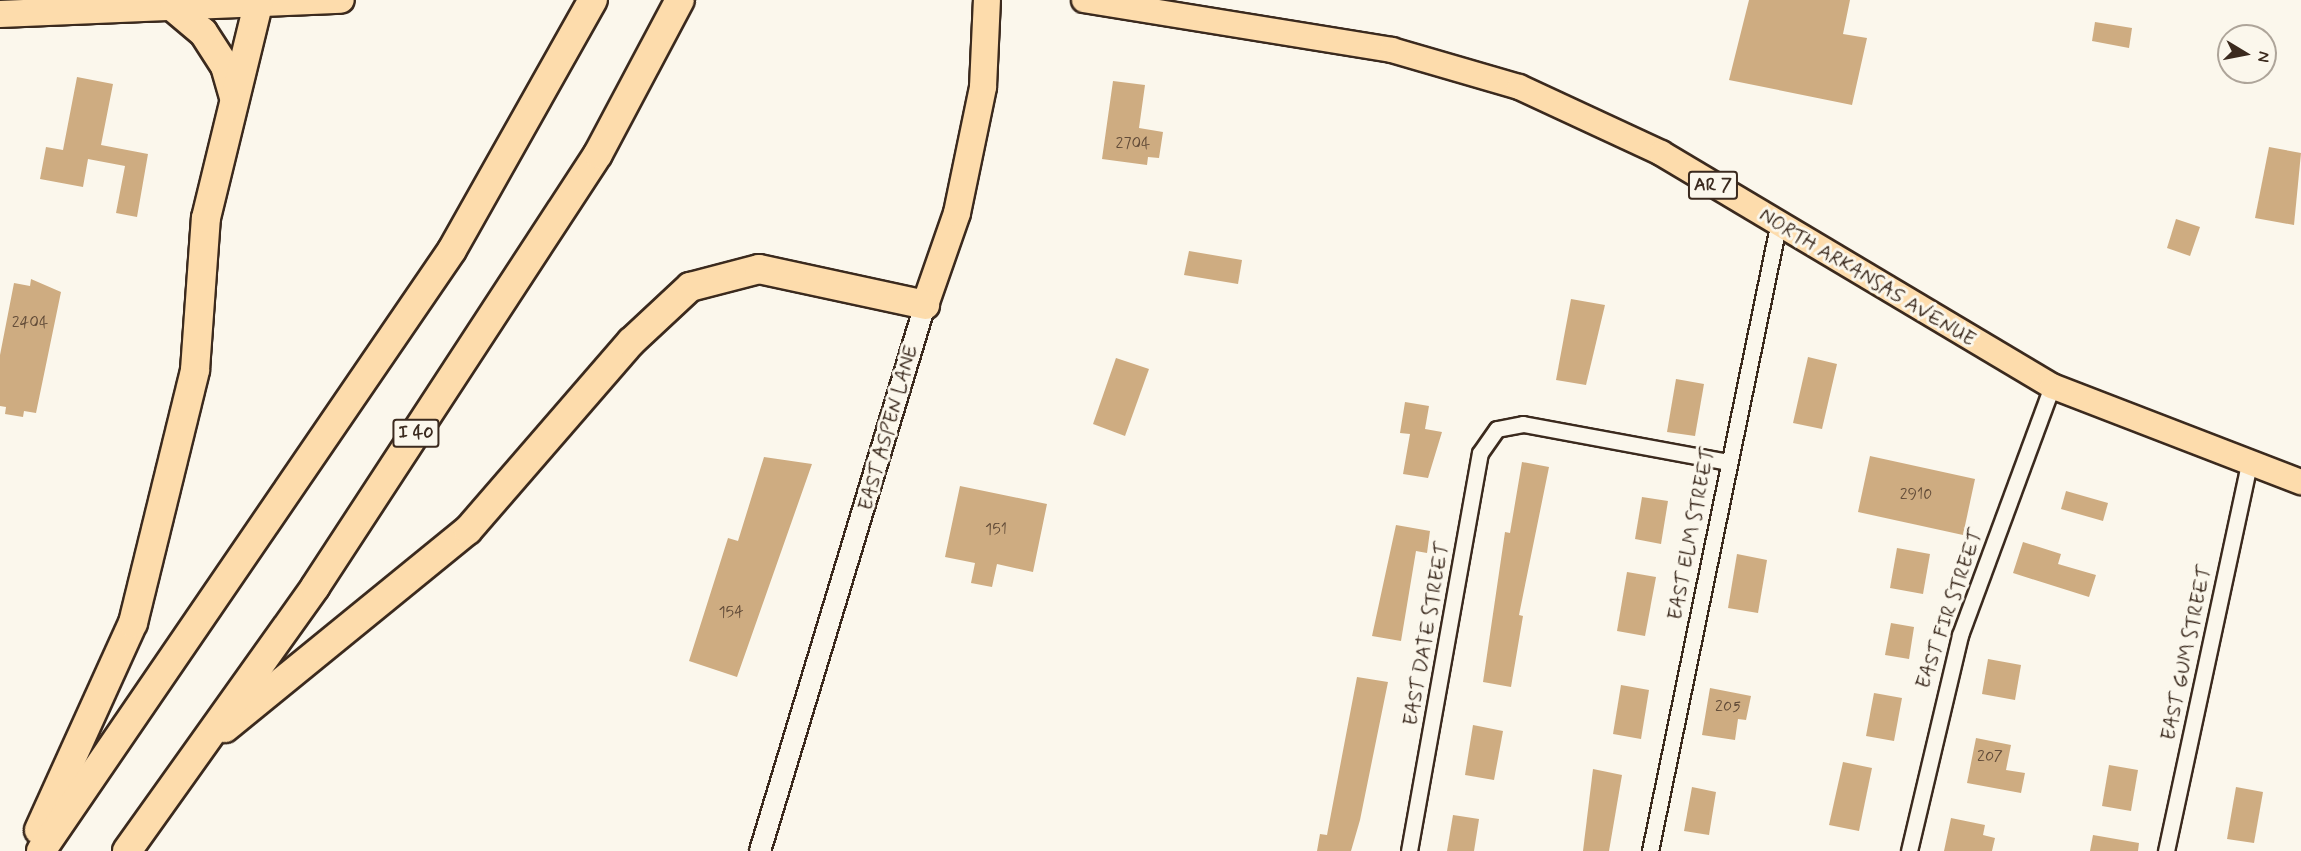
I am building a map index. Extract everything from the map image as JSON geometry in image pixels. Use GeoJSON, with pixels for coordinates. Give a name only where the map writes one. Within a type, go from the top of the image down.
{"type":"FeatureCollection","features":[{"type":"Feature","properties":{"kind":"highway"},"geometry":{"type":"LineString","coordinates":[[0,14],[340,0]]}},
{"type":"Feature","properties":{"kind":"highway"},"geometry":{"type":"LineString","coordinates":[[41,851],[452,250],[593,0]]}},
{"type":"Feature","properties":{"kind":"highway","name":"I 40"},"geometry":{"type":"LineString","coordinates":[[127,851],[315,587],[598,154],[680,0]]}},
{"type":"Feature","properties":{"kind":"highway","name":"EAST ASPEN LANE"},"geometry":{"type":"LineString","coordinates":[[925,305],[957,213],[983,87],[987,0]]}},
{"type":"Feature","properties":{"kind":"highway"},"geometry":{"type":"LineString","coordinates":[[30,851],[133,623],[195,370],[206,218],[257,3]]}},
{"type":"Feature","properties":{"kind":"highway"},"geometry":{"type":"LineString","coordinates":[[174,8],[203,32],[225,66],[234,97]]}},
{"type":"Feature","properties":{"kind":"highway"},"geometry":{"type":"LineString","coordinates":[[202,746],[343,637],[468,530],[631,342],[690,287],[759,269],[925,305]]}},
{"type":"Feature","properties":{"kind":"main road","name":"NORTH ARKANSAS AVENUE"},"geometry":{"type":"LineString","coordinates":[[1084,0],[1174,6],[1392,50],[1519,87],[1662,153],[1778,225],[2052,387],[2301,482]]}},
{"type":"Feature","properties":{"kind":"street","name":"EAST ELM STREET"},"geometry":{"type":"LineString","coordinates":[[1650,851],[1778,225]]}},
{"type":"Feature","properties":{"kind":"street","name":"EAST ASPEN LANE"},"geometry":{"type":"LineString","coordinates":[[760,851],[925,305]]}},
{"type":"Feature","properties":{"kind":"street","name":"EAST FIR STREET"},"geometry":{"type":"LineString","coordinates":[[1909,851],[1960,634],[2052,387]]}},
{"type":"Feature","properties":{"kind":"street","name":"EAST DATE STREET"},"geometry":{"type":"LineString","coordinates":[[1409,851],[1480,453],[1497,429],[1523,424],[1728,462]]}},
{"type":"Feature","properties":{"kind":"street","name":"EAST GUM STREET"},"geometry":{"type":"LineString","coordinates":[[2166,851],[2249,464]]}},
{"type":"Feature","properties":{"kind":"building"},"geometry":{"type":"Polygon","coordinates":[[[1749,0],[1850,0],[1843,34],[1867,38],[1852,105],[1729,80],[1749,0]]]}},
{"type":"Feature","properties":{"kind":"building"},"geometry":{"type":"Polygon","coordinates":[[[2095,22],[2132,28],[2129,48],[2092,41],[2095,22]]]}},
{"type":"Feature","properties":{"kind":"building"},"geometry":{"type":"Polygon","coordinates":[[[77,77],[113,84],[101,145],[148,154],[137,217],[116,213],[125,166],[88,159],[83,187],[40,179],[46,147],[63,150],[77,77]]]}},
{"type":"Feature","properties":{"kind":"building"},"geometry":{"type":"Polygon","coordinates":[[[1113,81],[1145,85],[1139,128],[1163,132],[1159,158],[1148,157],[1147,165],[1102,159],[1113,81]]]}},
{"type":"Feature","properties":{"kind":"building"},"geometry":{"type":"Polygon","coordinates":[[[2269,147],[2301,153],[2294,225],[2255,218],[2269,147]]]}},
{"type":"Feature","properties":{"kind":"building"},"geometry":{"type":"Polygon","coordinates":[[[2176,219],[2200,227],[2190,256],[2167,248],[2176,219]]]}},
{"type":"Feature","properties":{"kind":"building"},"geometry":{"type":"Polygon","coordinates":[[[1189,251],[1242,260],[1238,284],[1184,275],[1189,251]]]}},
{"type":"Feature","properties":{"kind":"building"},"geometry":{"type":"Polygon","coordinates":[[[31,279],[61,292],[36,413],[24,411],[23,417],[5,414],[6,407],[0,406],[0,355],[14,283],[30,286],[31,279]]]}},
{"type":"Feature","properties":{"kind":"building"},"geometry":{"type":"Polygon","coordinates":[[[1571,299],[1605,305],[1586,385],[1556,380],[1571,299]]]}},
{"type":"Feature","properties":{"kind":"building"},"geometry":{"type":"Polygon","coordinates":[[[1808,357],[1837,364],[1822,429],[1793,423],[1808,357]]]}},
{"type":"Feature","properties":{"kind":"building"},"geometry":{"type":"Polygon","coordinates":[[[1116,358],[1149,369],[1125,436],[1093,424],[1116,358]]]}},
{"type":"Feature","properties":{"kind":"building"},"geometry":{"type":"Polygon","coordinates":[[[1676,379],[1704,384],[1695,436],[1667,432],[1676,379]]]}},
{"type":"Feature","properties":{"kind":"building"},"geometry":{"type":"Polygon","coordinates":[[[1405,402],[1429,406],[1425,429],[1442,432],[1428,478],[1403,474],[1410,434],[1400,433],[1405,402]]]}},
{"type":"Feature","properties":{"kind":"building"},"geometry":{"type":"Polygon","coordinates":[[[1870,456],[1975,479],[1963,535],[1858,512],[1870,456]]]}},
{"type":"Feature","properties":{"kind":"building"},"geometry":{"type":"Polygon","coordinates":[[[764,457],[812,464],[737,677],[689,661],[728,538],[738,541],[764,457]]]}},
{"type":"Feature","properties":{"kind":"building"},"geometry":{"type":"Polygon","coordinates":[[[1522,462],[1549,467],[1519,615],[1523,616],[1511,687],[1483,682],[1505,532],[1510,533],[1522,462]]]}},
{"type":"Feature","properties":{"kind":"building"},"geometry":{"type":"Polygon","coordinates":[[[960,486],[1047,504],[1033,572],[997,564],[992,587],[971,583],[975,563],[945,557],[960,486]]]}},
{"type":"Feature","properties":{"kind":"building"},"geometry":{"type":"Polygon","coordinates":[[[2066,491],[2108,503],[2103,521],[2061,509],[2066,491]]]}},
{"type":"Feature","properties":{"kind":"building"},"geometry":{"type":"Polygon","coordinates":[[[1642,497],[1668,501],[1661,544],[1635,539],[1642,497]]]}},
{"type":"Feature","properties":{"kind":"building"},"geometry":{"type":"Polygon","coordinates":[[[1396,525],[1430,531],[1427,553],[1416,551],[1401,641],[1372,636],[1396,525]]]}},
{"type":"Feature","properties":{"kind":"building"},"geometry":{"type":"Polygon","coordinates":[[[2023,542],[2061,554],[2058,564],[2096,575],[2089,597],[2013,573],[2023,542]]]}},
{"type":"Feature","properties":{"kind":"building"},"geometry":{"type":"Polygon","coordinates":[[[1897,548],[1930,554],[1923,594],[1890,588],[1897,548]]]}},
{"type":"Feature","properties":{"kind":"building"},"geometry":{"type":"Polygon","coordinates":[[[1737,554],[1767,560],[1758,613],[1728,608],[1737,554]]]}},
{"type":"Feature","properties":{"kind":"building"},"geometry":{"type":"Polygon","coordinates":[[[1627,572],[1656,577],[1645,636],[1617,631],[1627,572]]]}},
{"type":"Feature","properties":{"kind":"building"},"geometry":{"type":"Polygon","coordinates":[[[1891,623],[1914,627],[1909,659],[1885,655],[1891,623]]]}},
{"type":"Feature","properties":{"kind":"building"},"geometry":{"type":"Polygon","coordinates":[[[1988,659],[2021,665],[2015,700],[1982,694],[1988,659]]]}},
{"type":"Feature","properties":{"kind":"building"},"geometry":{"type":"Polygon","coordinates":[[[1357,677],[1388,682],[1360,820],[1351,851],[1317,851],[1320,834],[1327,835],[1357,677]]]}},
{"type":"Feature","properties":{"kind":"building"},"geometry":{"type":"Polygon","coordinates":[[[1621,685],[1649,690],[1641,739],[1613,734],[1621,685]]]}},
{"type":"Feature","properties":{"kind":"building"},"geometry":{"type":"Polygon","coordinates":[[[1710,688],[1751,696],[1746,720],[1738,719],[1735,740],[1702,735],[1710,688]]]}},
{"type":"Feature","properties":{"kind":"building"},"geometry":{"type":"Polygon","coordinates":[[[1874,693],[1902,698],[1894,741],[1866,736],[1874,693]]]}},
{"type":"Feature","properties":{"kind":"building"},"geometry":{"type":"Polygon","coordinates":[[[1473,725],[1503,731],[1494,780],[1465,775],[1473,725]]]}},
{"type":"Feature","properties":{"kind":"building"},"geometry":{"type":"Polygon","coordinates":[[[1976,738],[2011,745],[2006,770],[2025,773],[2021,793],[1967,783],[1976,738]]]}},
{"type":"Feature","properties":{"kind":"building"},"geometry":{"type":"Polygon","coordinates":[[[1843,762],[1872,768],[1859,831],[1829,825],[1843,762]]]}},
{"type":"Feature","properties":{"kind":"building"},"geometry":{"type":"Polygon","coordinates":[[[2109,765],[2138,770],[2131,811],[2102,806],[2109,765]]]}},
{"type":"Feature","properties":{"kind":"building"},"geometry":{"type":"Polygon","coordinates":[[[1593,769],[1622,775],[1609,851],[1583,851],[1593,769]]]}},
{"type":"Feature","properties":{"kind":"building"},"geometry":{"type":"Polygon","coordinates":[[[1692,787],[1716,792],[1709,835],[1684,831],[1692,787]]]}},
{"type":"Feature","properties":{"kind":"building"},"geometry":{"type":"Polygon","coordinates":[[[2236,787],[2263,792],[2254,843],[2227,839],[2236,787]]]}},
{"type":"Feature","properties":{"kind":"building"},"geometry":{"type":"Polygon","coordinates":[[[1453,815],[1479,819],[1474,851],[1447,851],[1453,815]]]}},
{"type":"Feature","properties":{"kind":"building"},"geometry":{"type":"Polygon","coordinates":[[[1951,818],[1985,825],[1983,835],[1995,838],[1992,851],[1944,851],[1951,818]]]}},
{"type":"Feature","properties":{"kind":"building"},"geometry":{"type":"Polygon","coordinates":[[[2093,835],[2139,843],[2138,851],[2090,851],[2093,835]]]}}]}
